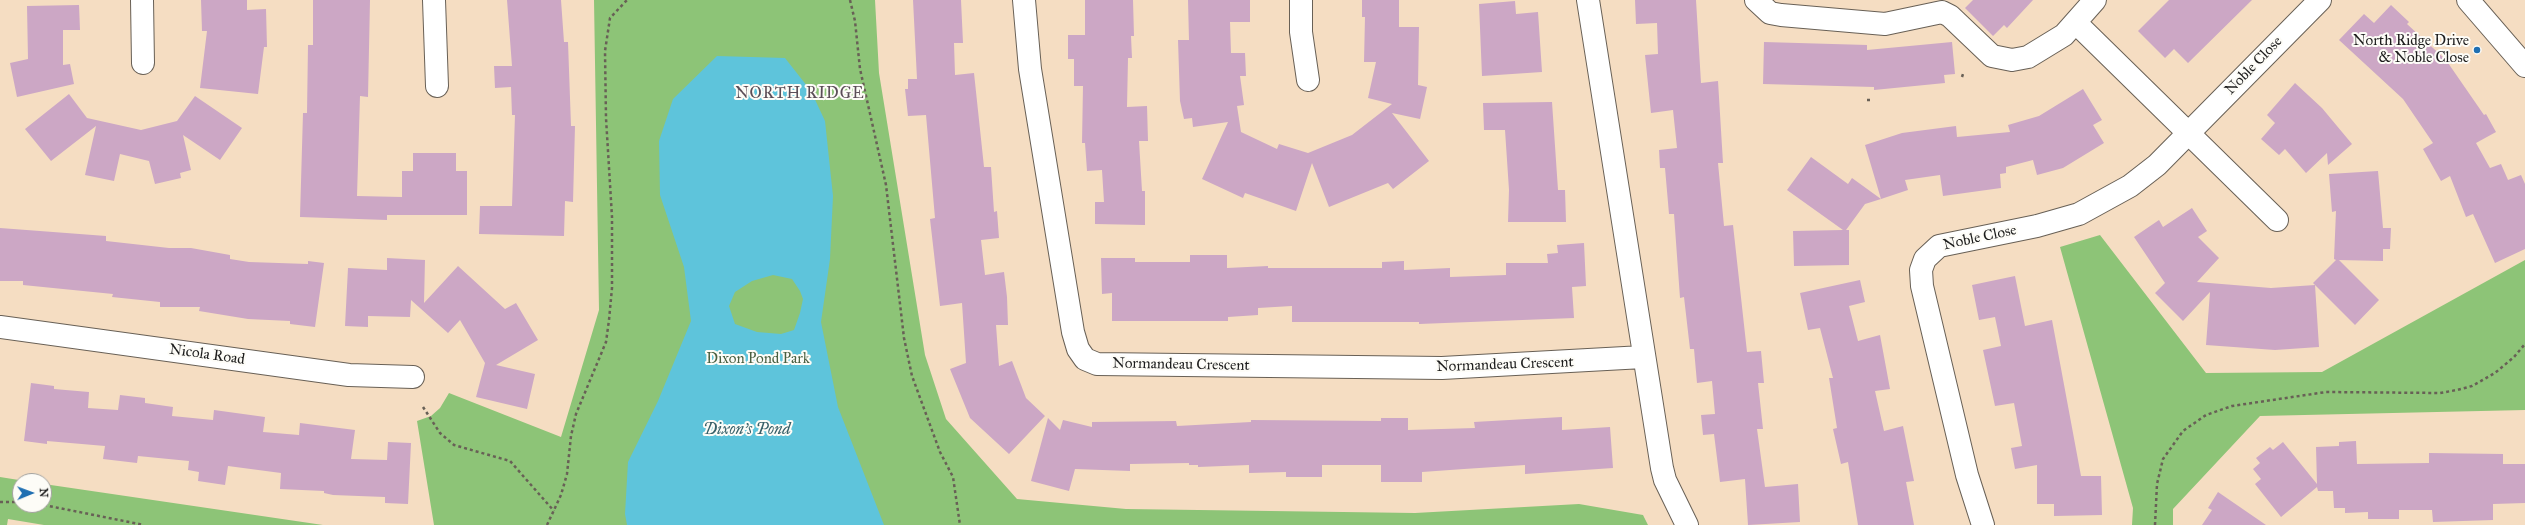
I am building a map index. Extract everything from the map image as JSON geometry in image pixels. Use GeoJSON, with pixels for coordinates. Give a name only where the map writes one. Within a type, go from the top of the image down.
{"type":"FeatureCollection","features":[{"type":"Feature","properties":{"kind":"street"},"geometry":{"type":"LineString","coordinates":[[142,0],[143,63]]}},
{"type":"Feature","properties":{"kind":"street"},"geometry":{"type":"LineString","coordinates":[[434,0],[437,86]]}},
{"type":"Feature","properties":{"kind":"street","name":"Normandeau Crescent"},"geometry":{"type":"LineString","coordinates":[[1024,0],[1030,69],[1073,332],[1078,349],[1085,359],[1097,364],[1442,368],[1643,357]]}},
{"type":"Feature","properties":{"kind":"street"},"geometry":{"type":"LineString","coordinates":[[1301,0],[1301,32],[1308,80]]}},
{"type":"Feature","properties":{"kind":"street"},"geometry":{"type":"LineString","coordinates":[[1588,0],[1643,357],[1662,468],[1665,480],[1687,525]]}},
{"type":"Feature","properties":{"kind":"street"},"geometry":{"type":"LineString","coordinates":[[1756,0],[1770,13],[1885,24],[1942,6],[1950,16],[1992,56],[2012,60],[2028,57],[2064,35],[2095,0]]}},
{"type":"Feature","properties":{"kind":"street","name":"Noble Close"},"geometry":{"type":"LineString","coordinates":[[1983,525],[1967,475],[1922,286],[1922,270],[1925,259],[1939,246],[2037,226],[2079,214],[2098,205],[2145,175],[2189,133],[2320,0]]}},
{"type":"Feature","properties":{"kind":"street"},"geometry":{"type":"LineString","coordinates":[[2468,0],[2525,66]]}},
{"type":"Feature","properties":{"kind":"street"},"geometry":{"type":"LineString","coordinates":[[2076,23],[2277,220]]}},
{"type":"Feature","properties":{"kind":"street","name":"Nicola Road"},"geometry":{"type":"LineString","coordinates":[[0,327],[349,375],[414,377]]}},
{"type":"Feature","properties":{"kind":"path"},"geometry":{"type":"LineString","coordinates":[[547,525],[554,511],[567,474],[571,436],[576,414],[606,342],[612,288],[612,217],[606,118],[605,51],[610,18],[627,0]]}},
{"type":"Feature","properties":{"kind":"path"},"geometry":{"type":"LineString","coordinates":[[850,0],[855,21],[860,69],[886,184],[904,338],[912,376],[940,452],[953,477],[960,525]]}},
{"type":"Feature","properties":{"kind":"path"},"geometry":{"type":"LineString","coordinates":[[2155,525],[2158,484],[2163,459],[2173,441],[2183,431],[2206,415],[2232,406],[2326,392],[2440,393],[2457,390],[2472,386],[2495,373],[2514,357],[2525,344]]}},
{"type":"Feature","properties":{"kind":"path"},"geometry":{"type":"LineString","coordinates":[[422,407],[440,433],[454,445],[510,461],[554,511]]}},
{"type":"Feature","properties":{"kind":"path"},"geometry":{"type":"LineString","coordinates":[[0,502],[12,502]]}},
{"type":"Feature","properties":{"kind":"path"},"geometry":{"type":"LineString","coordinates":[[52,507],[144,525]]}},
{"type":"Feature","properties":{"kind":"green space","name":"Dixon Pond Park"},"geometry":{"type":"Polygon","coordinates":[[[594,0],[875,0],[879,73],[925,355],[946,419],[1017,499],[1126,509],[1415,513],[1579,504],[1643,515],[1648,525],[434,525],[417,421],[431,416],[440,408],[449,393],[561,437],[599,310],[594,0]]]}},
{"type":"Feature","properties":{"kind":"green space"},"geometry":{"type":"Polygon","coordinates":[[[2100,235],[2206,373],[2322,372],[2525,260],[2525,410],[2260,416],[2173,509],[2173,525],[2132,525],[2133,508],[2060,247],[2100,235]]]}},
{"type":"Feature","properties":{"kind":"green space"},"geometry":{"type":"Polygon","coordinates":[[[0,477],[12,479],[12,513],[52,513],[52,485],[323,525],[44,525],[8,519],[7,525],[0,525],[0,477]]]}},
{"type":"Feature","properties":{"kind":"water","name":"Dixon's Pond"},"geometry":{"type":"Polygon","coordinates":[[[717,56],[785,58],[811,91],[825,121],[833,196],[830,259],[821,322],[838,407],[884,525],[627,525],[625,514],[628,462],[658,401],[691,321],[684,267],[660,195],[659,141],[673,99],[717,56]],[[773,275],[752,281],[735,292],[729,306],[735,324],[757,332],[781,334],[794,330],[803,299],[800,291],[792,279],[773,275]]]}},
{"type":"Feature","properties":{"kind":"building"},"geometry":{"type":"Polygon","coordinates":[[[201,0],[247,0],[247,10],[266,9],[267,47],[264,47],[258,94],[200,88],[207,31],[202,31],[201,0]]]}},
{"type":"Feature","properties":{"kind":"building"},"geometry":{"type":"Polygon","coordinates":[[[313,0],[370,0],[368,97],[360,96],[357,196],[402,197],[402,171],[413,171],[413,153],[456,153],[456,171],[467,171],[467,215],[387,215],[387,220],[300,217],[303,113],[307,113],[308,45],[313,45],[313,0]]]}},
{"type":"Feature","properties":{"kind":"building"},"geometry":{"type":"Polygon","coordinates":[[[507,0],[561,0],[564,42],[568,42],[571,126],[575,126],[573,202],[565,201],[564,236],[479,234],[480,206],[512,206],[515,115],[512,115],[511,87],[495,88],[494,66],[512,66],[507,0]]]}},
{"type":"Feature","properties":{"kind":"building"},"geometry":{"type":"Polygon","coordinates":[[[913,0],[961,0],[963,43],[954,43],[955,75],[974,73],[984,167],[991,167],[994,212],[997,211],[999,238],[981,240],[985,275],[1004,272],[1007,297],[1008,325],[996,325],[999,366],[1012,361],[1026,398],[1045,416],[1009,454],[970,418],[950,369],[966,363],[962,303],[940,306],[930,219],[935,218],[926,115],[908,116],[905,89],[908,89],[908,79],[917,79],[913,0]]]}},
{"type":"Feature","properties":{"kind":"building"},"geometry":{"type":"Polygon","coordinates":[[[1085,0],[1133,0],[1134,36],[1131,36],[1132,58],[1128,58],[1127,107],[1147,106],[1148,141],[1139,141],[1142,191],[1145,191],[1145,225],[1095,224],[1095,202],[1104,202],[1102,170],[1087,171],[1085,143],[1082,143],[1083,86],[1074,86],[1074,59],[1068,59],[1068,35],[1085,35],[1085,0]]]}},
{"type":"Feature","properties":{"kind":"building"},"geometry":{"type":"Polygon","coordinates":[[[1188,0],[1250,0],[1250,22],[1230,22],[1231,53],[1245,53],[1246,76],[1240,76],[1244,105],[1237,106],[1241,132],[1277,149],[1279,144],[1308,153],[1352,135],[1392,104],[1368,98],[1376,62],[1364,62],[1365,17],[1362,17],[1362,0],[1399,0],[1399,27],[1419,27],[1418,85],[1427,87],[1420,119],[1392,113],[1429,161],[1393,189],[1388,183],[1329,207],[1312,163],[1296,211],[1245,193],[1243,198],[1202,179],[1228,122],[1193,127],[1192,118],[1184,119],[1180,101],[1178,40],[1189,40],[1188,0]]]}},
{"type":"Feature","properties":{"kind":"building"},"geometry":{"type":"Polygon","coordinates":[[[1635,0],[1696,0],[1701,83],[1718,81],[1723,163],[1718,163],[1724,226],[1733,225],[1747,352],[1761,351],[1764,383],[1758,383],[1763,429],[1757,429],[1765,487],[1798,484],[1800,522],[1748,525],[1745,479],[1720,482],[1714,434],[1703,435],[1701,415],[1715,414],[1712,381],[1697,383],[1694,349],[1690,349],[1684,297],[1680,298],[1674,214],[1669,214],[1665,168],[1660,168],[1659,150],[1677,148],[1673,110],[1651,113],[1645,55],[1658,54],[1657,23],[1636,24],[1635,0]]]}},
{"type":"Feature","properties":{"kind":"building"},"geometry":{"type":"Polygon","coordinates":[[[1973,0],[2033,0],[2007,28],[2004,25],[1993,36],[1965,8],[1973,0]]]}},
{"type":"Feature","properties":{"kind":"building"},"geometry":{"type":"Polygon","coordinates":[[[2169,0],[2252,0],[2188,63],[2174,49],[2165,58],[2138,31],[2169,0]]]}},
{"type":"Feature","properties":{"kind":"building"},"geometry":{"type":"Polygon","coordinates":[[[1515,1],[1516,14],[1538,12],[1542,72],[1482,76],[1479,4],[1515,1]]]}},
{"type":"Feature","properties":{"kind":"building"},"geometry":{"type":"Polygon","coordinates":[[[79,5],[80,30],[63,30],[63,65],[70,64],[74,84],[17,97],[10,63],[28,59],[27,6],[79,5]]]}},
{"type":"Feature","properties":{"kind":"building"},"geometry":{"type":"Polygon","coordinates":[[[2391,5],[2409,22],[2407,24],[2446,60],[2484,115],[2486,114],[2496,132],[2476,143],[2490,168],[2501,164],[2508,180],[2521,175],[2525,184],[2525,249],[2495,263],[2473,214],[2466,217],[2450,176],[2441,181],[2423,149],[2433,143],[2403,99],[2339,40],[2364,14],[2374,23],[2391,5]]]}},
{"type":"Feature","properties":{"kind":"building"},"geometry":{"type":"Polygon","coordinates":[[[1764,42],[1867,45],[1867,50],[1952,42],[1955,74],[1944,75],[1945,83],[1874,90],[1874,87],[1763,84],[1764,42]]]}},
{"type":"Feature","properties":{"kind":"building"},"geometry":{"type":"Polygon","coordinates":[[[2295,83],[2322,108],[2352,144],[2328,165],[2327,153],[2306,173],[2285,149],[2279,155],[2261,139],[2275,123],[2267,115],[2295,83]]]}},
{"type":"Feature","properties":{"kind":"building"},"geometry":{"type":"Polygon","coordinates":[[[2083,89],[2102,120],[2093,125],[2104,143],[2063,168],[2037,175],[2033,160],[2006,167],[2006,173],[2000,174],[2001,188],[1943,196],[1940,175],[1905,180],[1908,190],[1881,199],[1865,145],[1902,133],[1956,126],[1957,137],[2010,132],[2008,125],[2039,116],[2083,89]]]}},
{"type":"Feature","properties":{"kind":"building"},"geometry":{"type":"Polygon","coordinates":[[[69,94],[87,118],[141,130],[177,121],[195,96],[242,128],[220,160],[183,135],[191,170],[180,173],[181,178],[155,184],[149,161],[120,154],[114,181],[85,175],[96,126],[51,161],[25,129],[69,94]]]}},
{"type":"Feature","properties":{"kind":"building"},"geometry":{"type":"Polygon","coordinates":[[[1552,102],[1558,190],[1565,190],[1566,222],[1508,222],[1509,190],[1505,130],[1484,130],[1483,103],[1552,102]]]}},
{"type":"Feature","properties":{"kind":"building"},"geometry":{"type":"Polygon","coordinates":[[[1811,157],[1848,184],[1852,178],[1881,199],[1865,204],[1846,230],[1849,230],[1849,265],[1794,266],[1793,231],[1843,230],[1787,190],[1811,157]]]}},
{"type":"Feature","properties":{"kind":"building"},"geometry":{"type":"Polygon","coordinates":[[[2378,171],[2383,228],[2391,228],[2390,249],[2383,249],[2383,261],[2339,260],[2379,300],[2355,325],[2313,283],[2336,260],[2334,259],[2336,211],[2332,212],[2329,174],[2378,171]]]}},
{"type":"Feature","properties":{"kind":"building"},"geometry":{"type":"Polygon","coordinates":[[[2192,208],[2207,231],[2198,237],[2219,258],[2197,282],[2271,288],[2315,285],[2319,347],[2275,350],[2206,345],[2210,292],[2183,321],[2155,293],[2165,283],[2134,237],[2159,220],[2163,227],[2192,208]]]}},
{"type":"Feature","properties":{"kind":"building"},"geometry":{"type":"Polygon","coordinates":[[[0,228],[106,236],[106,241],[169,248],[191,248],[230,255],[230,259],[249,262],[308,264],[308,261],[324,263],[315,327],[290,324],[290,321],[248,319],[199,311],[200,307],[160,307],[160,302],[112,297],[113,294],[23,285],[23,281],[0,281],[0,228]]]}},
{"type":"Feature","properties":{"kind":"building"},"geometry":{"type":"Polygon","coordinates":[[[1584,243],[1586,286],[1572,287],[1574,318],[1419,324],[1419,322],[1292,322],[1292,306],[1258,308],[1258,315],[1228,317],[1228,321],[1112,321],[1112,293],[1102,294],[1101,258],[1135,258],[1135,262],[1190,262],[1190,255],[1227,255],[1227,268],[1268,266],[1268,268],[1382,268],[1382,262],[1404,261],[1404,270],[1450,268],[1450,277],[1506,275],[1506,263],[1548,263],[1547,254],[1558,253],[1557,245],[1584,243]]]}},
{"type":"Feature","properties":{"kind":"building"},"geometry":{"type":"Polygon","coordinates":[[[387,258],[425,260],[424,303],[458,266],[505,309],[516,303],[538,340],[496,365],[535,374],[527,409],[476,397],[485,363],[460,320],[448,333],[411,300],[410,317],[368,316],[368,327],[345,326],[348,268],[387,270],[387,258]]]}},
{"type":"Feature","properties":{"kind":"building"},"geometry":{"type":"Polygon","coordinates":[[[2015,276],[2025,326],[2052,320],[2081,476],[2101,476],[2102,515],[2054,516],[2054,504],[2037,504],[2037,465],[2015,469],[2011,448],[2022,446],[2014,403],[1995,406],[1983,350],[2001,346],[1995,317],[1979,320],[1972,285],[2015,276]]]}},
{"type":"Feature","properties":{"kind":"building"},"geometry":{"type":"Polygon","coordinates":[[[1860,280],[1865,302],[1849,306],[1858,341],[1880,335],[1890,389],[1875,391],[1884,431],[1903,426],[1914,481],[1906,482],[1914,525],[1858,525],[1848,462],[1841,464],[1833,429],[1837,428],[1829,378],[1833,378],[1820,328],[1808,330],[1800,293],[1860,280]]]}},
{"type":"Feature","properties":{"kind":"building"},"geometry":{"type":"Polygon","coordinates":[[[31,383],[54,386],[54,389],[89,392],[88,408],[118,410],[120,395],[145,398],[145,403],[173,407],[172,416],[213,420],[214,410],[265,417],[263,432],[299,435],[300,423],[355,430],[351,459],[387,460],[388,442],[411,443],[408,504],[385,503],[385,497],[333,495],[324,493],[324,491],[280,489],[281,473],[228,466],[225,485],[198,481],[199,472],[188,470],[189,461],[138,456],[137,463],[103,459],[105,446],[47,441],[47,444],[24,441],[31,383]]]}},
{"type":"Feature","properties":{"kind":"building"},"geometry":{"type":"Polygon","coordinates":[[[1562,417],[1562,430],[1610,427],[1613,468],[1525,474],[1525,465],[1422,472],[1422,482],[1381,482],[1381,465],[1322,465],[1322,477],[1286,477],[1286,472],[1249,473],[1249,465],[1198,467],[1198,465],[1189,465],[1189,463],[1130,464],[1130,471],[1075,469],[1069,491],[1031,481],[1048,418],[1060,430],[1063,420],[1092,427],[1092,422],[1176,421],[1177,426],[1251,422],[1251,420],[1381,421],[1381,418],[1408,418],[1408,430],[1475,428],[1474,422],[1562,417]]]}},
{"type":"Feature","properties":{"kind":"building"},"geometry":{"type":"Polygon","coordinates":[[[2356,441],[2357,464],[2429,463],[2429,453],[2503,454],[2503,464],[2525,464],[2525,503],[2493,504],[2493,520],[2433,522],[2432,510],[2399,510],[2399,519],[2368,519],[2368,512],[2345,513],[2345,508],[2334,508],[2333,491],[2318,491],[2317,487],[2281,517],[2255,484],[2261,479],[2253,469],[2260,463],[2256,458],[2270,447],[2273,450],[2283,442],[2317,484],[2316,447],[2339,446],[2339,442],[2356,441]]]}},
{"type":"Feature","properties":{"kind":"building"},"geometry":{"type":"Polygon","coordinates":[[[2218,492],[2266,525],[2202,525],[2212,510],[2208,508],[2218,492]]]}},
{"type":"Feature","properties":{"kind":"place","name":"North Ridge Drive & Noble Close"},"geometry":{"type":"Point","coordinates":[2477,50]}},
{"type":"Feature","properties":{"kind":"district","name":"NORTH RIDGE"},"geometry":{"type":"Point","coordinates":[800,94]}}]}
